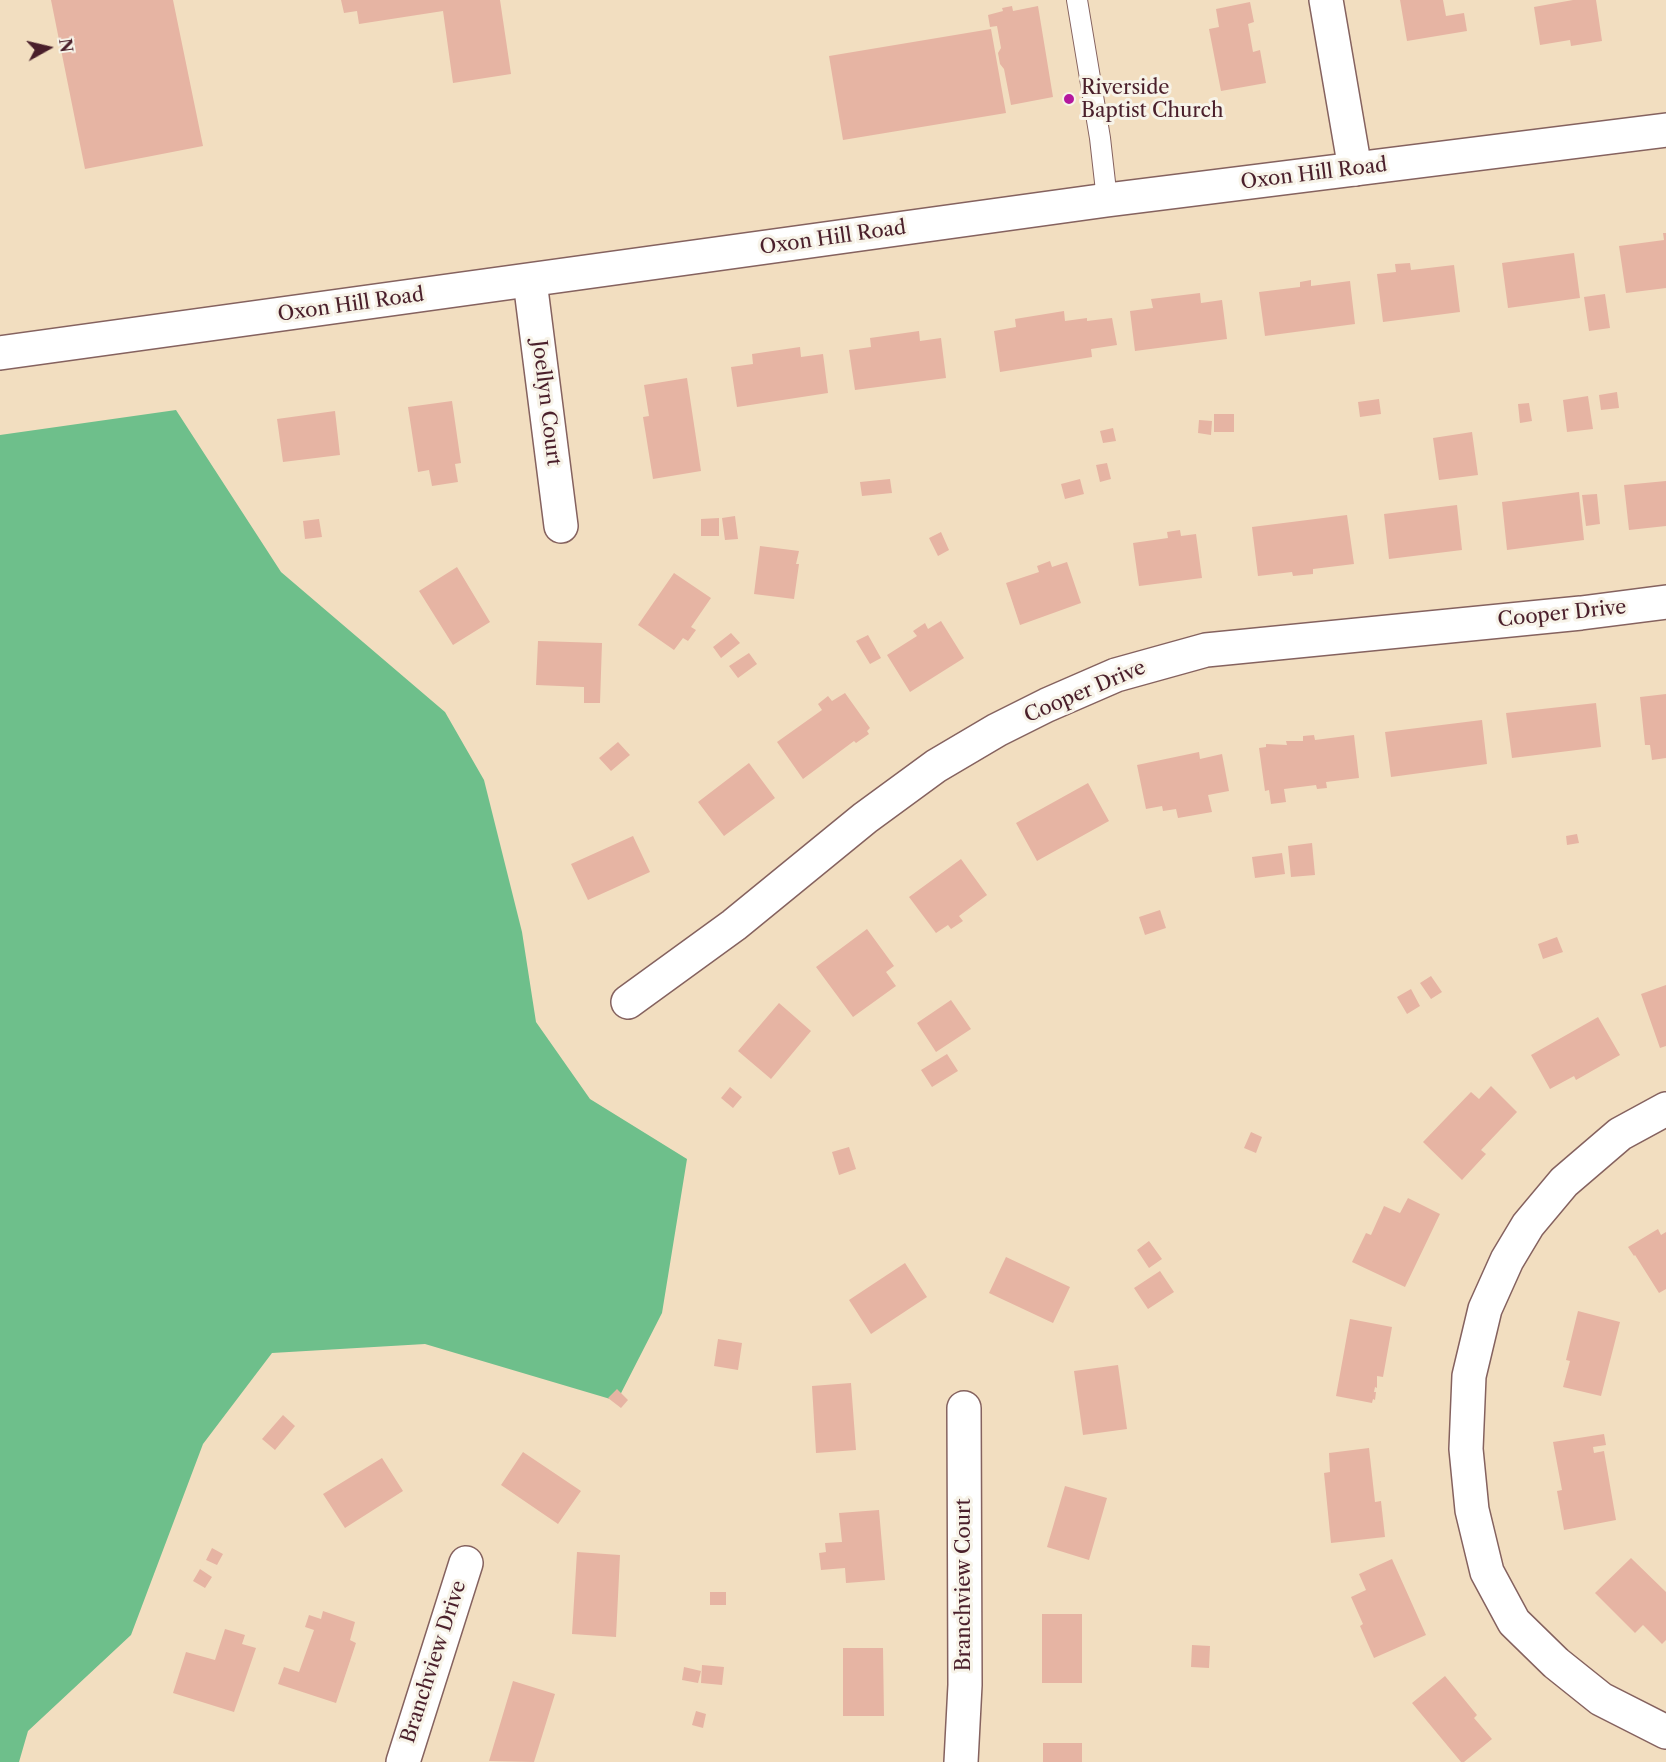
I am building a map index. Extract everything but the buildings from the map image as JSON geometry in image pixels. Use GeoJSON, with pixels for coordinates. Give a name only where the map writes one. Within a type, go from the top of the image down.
{"type":"FeatureCollection","features":[{"type":"Feature","properties":{"kind":"street"},"geometry":{"type":"LineString","coordinates":[[1326,0],[1355,169]]}},
{"type":"Feature","properties":{"kind":"street","name":"Oxon Hill Road"},"geometry":{"type":"LineString","coordinates":[[0,353],[1107,200],[1666,130]]}},
{"type":"Feature","properties":{"kind":"street","name":"Joellyn Court"},"geometry":{"type":"LineString","coordinates":[[530,280],[561,526]]}},
{"type":"Feature","properties":{"kind":"street","name":"Cooper Drive"},"geometry":{"type":"LineString","coordinates":[[628,1002],[734,925],[865,818],[936,766],[997,730],[1116,675],[1206,650],[1581,613],[1666,602]]}},
{"type":"Feature","properties":{"kind":"street"},"geometry":{"type":"LineString","coordinates":[[1666,1109],[1620,1134],[1564,1182],[1528,1225],[1507,1260],[1485,1309],[1469,1376],[1466,1449],[1472,1510],[1486,1572],[1514,1622],[1556,1663],[1601,1699],[1666,1732]]}},
{"type":"Feature","properties":{"kind":"street","name":"Branchview Court"},"geometry":{"type":"LineString","coordinates":[[961,1762],[964,1685],[964,1408]]}},
{"type":"Feature","properties":{"kind":"street","name":"Branchview Drive"},"geometry":{"type":"LineString","coordinates":[[402,1762],[466,1563]]}},
{"type":"Feature","properties":{"kind":"lane"},"geometry":{"type":"LineString","coordinates":[[1077,0],[1100,138],[1107,200]]}},
{"type":"Feature","properties":{"kind":"green space"},"geometry":{"type":"Polygon","coordinates":[[[176,410],[281,572],[445,712],[484,780],[522,932],[536,1022],[590,1099],[687,1159],[662,1313],[617,1401],[425,1344],[272,1353],[203,1444],[131,1635],[28,1731],[19,1762],[0,1762],[0,435],[176,410]]]}},
{"type":"Feature","properties":{"kind":"place","name":"Riverside Baptist Church"},"geometry":{"type":"Point","coordinates":[1069,99]}}]}
